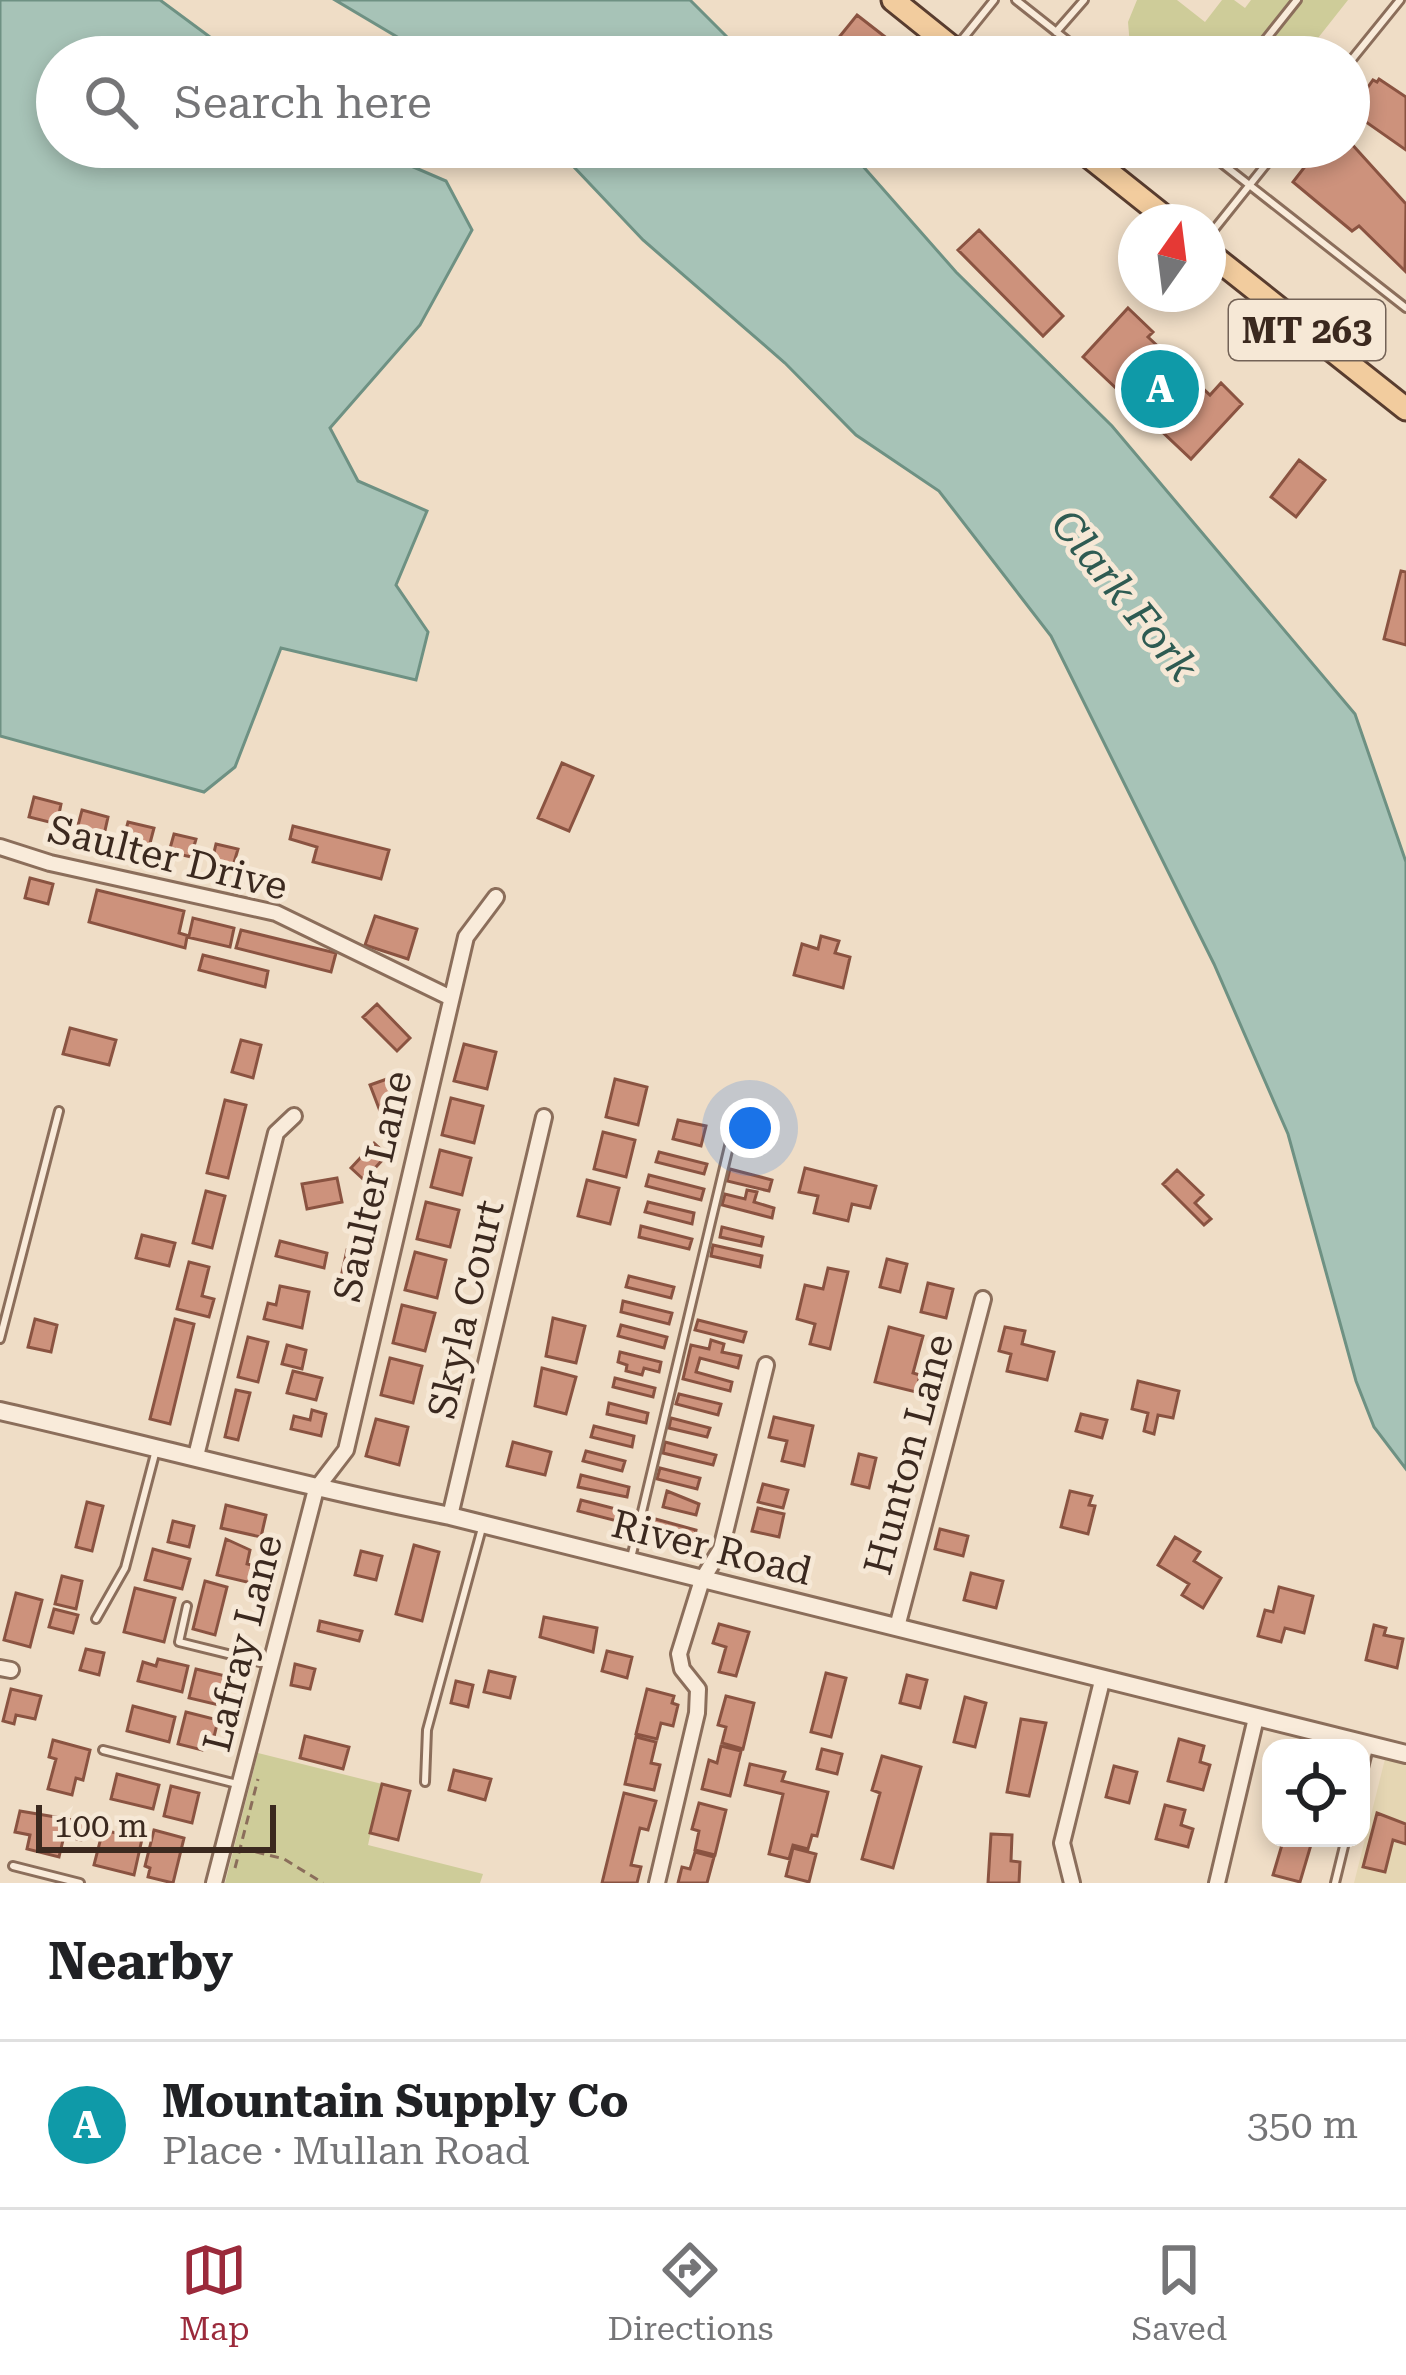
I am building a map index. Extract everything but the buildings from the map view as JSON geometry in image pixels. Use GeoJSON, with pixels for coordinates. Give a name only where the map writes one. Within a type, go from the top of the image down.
{"type":"FeatureCollection","features":[{"type":"Feature","properties":{"kind":"main road"},"geometry":{"type":"LineString","coordinates":[[893,0],[939,36]]}},
{"type":"Feature","properties":{"kind":"main road"},"geometry":{"type":"LineString","coordinates":[[1103,168],[1148,204]]}},
{"type":"Feature","properties":{"kind":"main road","name":"MT 263"},"geometry":{"type":"LineString","coordinates":[[1226,265],[1406,410]]}},
{"type":"Feature","properties":{"kind":"street","name":"Saulter Drive"},"geometry":{"type":"LineString","coordinates":[[0,847],[50,863],[276,913],[449,997]]}},
{"type":"Feature","properties":{"kind":"street","name":"Saulter Lane"},"geometry":{"type":"LineString","coordinates":[[316,1490],[346,1450],[466,937],[496,897]]}},
{"type":"Feature","properties":{"kind":"street"},"geometry":{"type":"LineString","coordinates":[[196,1456],[277,1133],[294,1116]]}},
{"type":"Feature","properties":{"kind":"street","name":"Skyla Court"},"geometry":{"type":"LineString","coordinates":[[450,1516],[544,1117]]}},
{"type":"Feature","properties":{"kind":"street","name":"Hunton Lane"},"geometry":{"type":"LineString","coordinates":[[897,1627],[983,1299]]}},
{"type":"Feature","properties":{"kind":"street"},"geometry":{"type":"LineString","coordinates":[[657,1883],[697,1713],[698,1690],[682,1669],[679,1654],[702,1580],[721,1549],[766,1365]]}},
{"type":"Feature","properties":{"kind":"street","name":"River Road"},"geometry":{"type":"LineString","coordinates":[[0,1411],[196,1456],[316,1490],[483,1524],[1345,1739]]}},
{"type":"Feature","properties":{"kind":"street","name":"Lafray Lane"},"geometry":{"type":"LineString","coordinates":[[214,1883],[234,1847],[241,1784],[316,1490]]}},
{"type":"Feature","properties":{"kind":"street"},"geometry":{"type":"LineString","coordinates":[[1072,1883],[1062,1843],[1102,1681]]}},
{"type":"Feature","properties":{"kind":"street"},"geometry":{"type":"LineString","coordinates":[[1217,1883],[1256,1718]]}},
{"type":"Feature","properties":{"kind":"street","name":"River Road"},"geometry":{"type":"LineString","coordinates":[[1370,1745],[1406,1754]]}},
{"type":"Feature","properties":{"kind":"lane"},"geometry":{"type":"LineString","coordinates":[[971,36],[994,0]]}},
{"type":"Feature","properties":{"kind":"lane"},"geometry":{"type":"LineString","coordinates":[[1016,0],[1061,36]]}},
{"type":"Feature","properties":{"kind":"lane"},"geometry":{"type":"LineString","coordinates":[[1056,32],[1083,0]]}},
{"type":"Feature","properties":{"kind":"lane"},"geometry":{"type":"LineString","coordinates":[[1268,36],[1297,0]]}},
{"type":"Feature","properties":{"kind":"lane"},"geometry":{"type":"LineString","coordinates":[[1370,37],[1400,0]]}},
{"type":"Feature","properties":{"kind":"lane"},"geometry":{"type":"LineString","coordinates":[[1228,168],[1406,308]]}},
{"type":"Feature","properties":{"kind":"lane"},"geometry":{"type":"LineString","coordinates":[[1226,214],[1263,168]]}},
{"type":"Feature","properties":{"kind":"lane"},"geometry":{"type":"LineString","coordinates":[[0,1340],[59,1111]]}},
{"type":"Feature","properties":{"kind":"lane"},"geometry":{"type":"LineString","coordinates":[[631,1562],[735,1120]]}},
{"type":"Feature","properties":{"kind":"lane"},"geometry":{"type":"LineString","coordinates":[[96,1619],[125,1568],[157,1447]]}},
{"type":"Feature","properties":{"kind":"lane"},"geometry":{"type":"LineString","coordinates":[[425,1782],[428,1730],[483,1524]]}},
{"type":"Feature","properties":{"kind":"lane"},"geometry":{"type":"LineString","coordinates":[[187,1606],[179,1642],[269,1664]]}},
{"type":"Feature","properties":{"kind":"lane"},"geometry":{"type":"LineString","coordinates":[[104,1750],[241,1784]]}},
{"type":"Feature","properties":{"kind":"lane"},"geometry":{"type":"LineString","coordinates":[[1335,1883],[1344,1847]]}},
{"type":"Feature","properties":{"kind":"lane"},"geometry":{"type":"LineString","coordinates":[[13,1867],[80,1883]]}},
{"type":"Feature","properties":{"kind":"path"},"geometry":{"type":"LineString","coordinates":[[259,1776],[234,1847],[284,1858],[323,1883]]}},
{"type":"Feature","properties":{"kind":"shaded area"},"geometry":{"type":"Polygon","coordinates":[[[1137,0],[1177,0],[1205,22],[1222,0],[1234,0],[1245,8],[1251,0],[1348,0],[1320,36],[1129,36],[1128,22],[1137,0]]]}},
{"type":"Feature","properties":{"kind":"shaded area"},"geometry":{"type":"Polygon","coordinates":[[[1387,1751],[1406,1756],[1406,1883],[1354,1883],[1363,1847],[1370,1847],[1370,1819],[1387,1751]]]}},
{"type":"Feature","properties":{"kind":"shaded area"},"geometry":{"type":"Polygon","coordinates":[[[258,1753],[382,1784],[368,1845],[483,1874],[480,1883],[225,1883],[258,1753]]]}},
{"type":"Feature","properties":{"kind":"water"},"geometry":{"type":"Polygon","coordinates":[[[0,0],[160,0],[209,36],[36,36],[36,168],[416,168],[446,181],[472,230],[420,325],[330,428],[358,481],[427,511],[396,585],[428,632],[416,680],[281,648],[235,767],[204,792],[0,736],[0,0]]]}},
{"type":"Feature","properties":{"kind":"water"},"geometry":{"type":"Polygon","coordinates":[[[335,0],[690,0],[726,36],[396,36],[335,0]]]}},
{"type":"Feature","properties":{"kind":"water","name":"Clark Fork"},"geometry":{"type":"Polygon","coordinates":[[[575,168],[864,168],[956,272],[1112,426],[1355,714],[1406,862],[1406,1469],[1374,1427],[1356,1381],[1288,1134],[1214,964],[1051,636],[939,491],[856,435],[785,363],[643,240],[575,168]]]}},
{"type":"Feature","properties":{"kind":"place","name":"Mountain Supply Co"},"geometry":{"type":"Point","coordinates":[1160,389]}}]}
